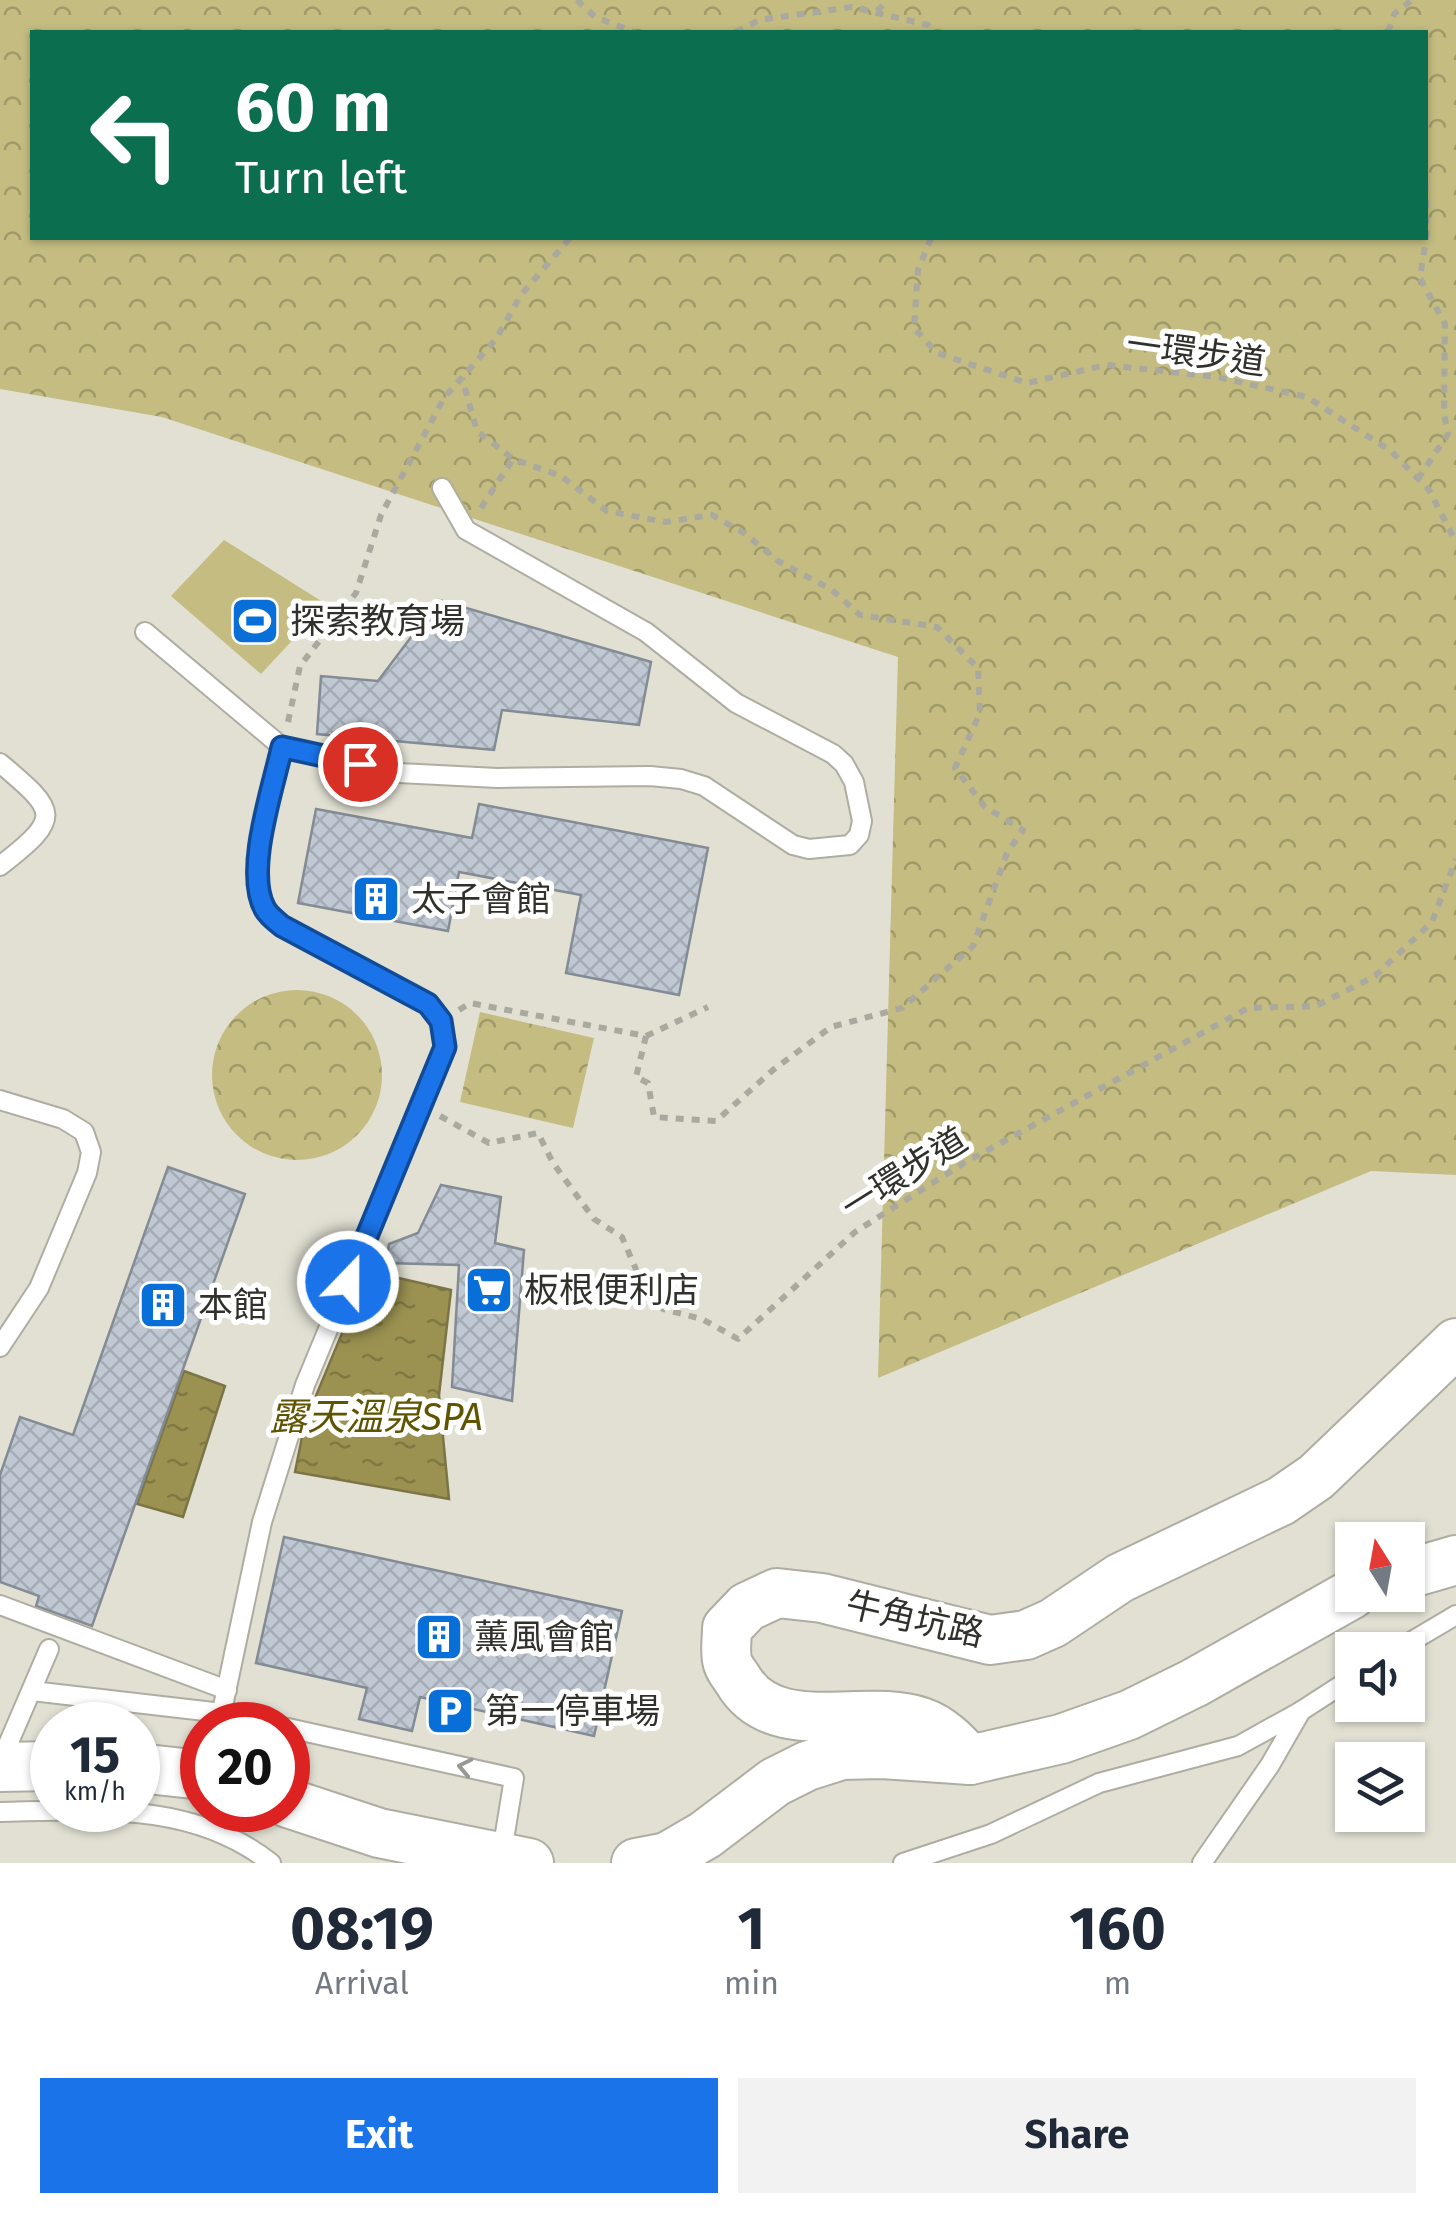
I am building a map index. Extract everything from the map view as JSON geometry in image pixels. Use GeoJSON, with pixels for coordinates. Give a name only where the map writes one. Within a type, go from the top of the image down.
{"type":"FeatureCollection","features":[{"type":"Feature","properties":{"kind":"street","name":"牛角坑路"},"geometry":{"type":"LineString","coordinates":[[970,1760],[948,1737],[921,1722],[882,1716],[779,1712],[747,1696],[727,1662],[727,1628],[748,1607],[776,1593],[822,1598],[990,1640],[1026,1635],[1054,1623],[1160,1556],[1281,1501],[1316,1477],[1456,1344]]}},
{"type":"Feature","properties":{"kind":"street"},"geometry":{"type":"LineString","coordinates":[[1425,1569],[1456,1560]]}},
{"type":"Feature","properties":{"kind":"street"},"geometry":{"type":"LineString","coordinates":[[636,1863],[667,1857],[705,1835],[776,1782],[806,1766],[842,1756],[882,1754],[970,1760],[1061,1739],[1128,1715],[1335,1603]]}},
{"type":"Feature","properties":{"kind":"street"},"geometry":{"type":"LineString","coordinates":[[0,1766],[30,1766]]}},
{"type":"Feature","properties":{"kind":"street"},"geometry":{"type":"LineString","coordinates":[[310,1811],[379,1833],[515,1860]]}},
{"type":"Feature","properties":{"kind":"lane"},"geometry":{"type":"LineString","coordinates":[[145,632],[282,747],[398,773],[681,779],[704,786],[792,845],[833,848],[850,844],[859,835],[862,821],[854,782],[834,754],[736,703],[646,632],[466,530],[442,488]]}},
{"type":"Feature","properties":{"kind":"lane"},"geometry":{"type":"LineString","coordinates":[[224,1702],[262,1522],[306,1385],[445,1047],[441,1021],[428,1004],[282,926],[266,912],[259,892],[258,856],[282,747]]}},
{"type":"Feature","properties":{"kind":"lane"},"geometry":{"type":"LineString","coordinates":[[0,763],[37,794],[46,805],[48,817],[42,830],[0,866]]}},
{"type":"Feature","properties":{"kind":"lane"},"geometry":{"type":"LineString","coordinates":[[0,1100],[63,1119],[84,1132],[91,1152],[87,1173],[38,1288],[0,1347]]}},
{"type":"Feature","properties":{"kind":"lane"},"geometry":{"type":"LineString","coordinates":[[0,1605],[226,1690]]}},
{"type":"Feature","properties":{"kind":"lane"},"geometry":{"type":"LineString","coordinates":[[1425,1633],[1456,1615]]}},
{"type":"Feature","properties":{"kind":"lane"},"geometry":{"type":"LineString","coordinates":[[0,1766],[49,1649]]}},
{"type":"Feature","properties":{"kind":"lane"},"geometry":{"type":"LineString","coordinates":[[903,1863],[991,1834],[1099,1783],[1238,1746],[1335,1689]]}},
{"type":"Feature","properties":{"kind":"lane"},"geometry":{"type":"LineString","coordinates":[[32,1691],[180,1713]]}},
{"type":"Feature","properties":{"kind":"lane"},"geometry":{"type":"LineString","coordinates":[[1202,1863],[1270,1765],[1300,1711]]}},
{"type":"Feature","properties":{"kind":"lane"},"geometry":{"type":"LineString","coordinates":[[310,1733],[514,1778],[515,1860]]}},
{"type":"Feature","properties":{"kind":"lane"},"geometry":{"type":"LineString","coordinates":[[0,1812],[78,1810],[176,1816],[220,1830],[271,1863]]}},
{"type":"Feature","properties":{"kind":"path"},"geometry":{"type":"LineString","coordinates":[[578,0],[595,17],[630,30]]}},
{"type":"Feature","properties":{"kind":"path"},"geometry":{"type":"LineString","coordinates":[[876,12],[888,0]]}},
{"type":"Feature","properties":{"kind":"path"},"geometry":{"type":"LineString","coordinates":[[1389,30],[1394,14],[1412,0]]}},
{"type":"Feature","properties":{"kind":"path"},"geometry":{"type":"LineString","coordinates":[[740,30],[759,20],[852,7],[928,25],[932,30]]}},
{"type":"Feature","properties":{"kind":"path"},"geometry":{"type":"LineString","coordinates":[[282,747],[300,666],[356,593],[381,515],[444,398],[496,339],[521,295],[568,240]]}},
{"type":"Feature","properties":{"kind":"path","name":"一環步道"},"geometry":{"type":"LineString","coordinates":[[930,240],[918,270],[914,328],[937,353],[1027,383],[1107,365],[1217,377],[1308,397],[1391,451],[1429,490],[1456,542]]}},
{"type":"Feature","properties":{"kind":"path"},"geometry":{"type":"LineString","coordinates":[[1418,478],[1448,434],[1444,414],[1445,324],[1420,278],[1426,240]]}},
{"type":"Feature","properties":{"kind":"path"},"geometry":{"type":"LineString","coordinates":[[462,378],[477,431],[513,459],[466,530]]}},
{"type":"Feature","properties":{"kind":"path","name":"一環步道"},"geometry":{"type":"LineString","coordinates":[[421,1106],[489,1143],[538,1133],[553,1163],[594,1219],[622,1237],[638,1274],[663,1309],[702,1318],[738,1340],[807,1272],[855,1232],[964,1162],[1248,1008],[1316,1006],[1375,976],[1432,922],[1456,859]]}},
{"type":"Feature","properties":{"kind":"path"},"geometry":{"type":"LineString","coordinates":[[441,1021],[470,1002],[646,1036],[708,1007]]}},
{"type":"Feature","properties":{"kind":"path"},"geometry":{"type":"LineString","coordinates":[[646,1036],[636,1077],[648,1083],[654,1117]]}},
{"type":"Feature","properties":{"kind":"green space"},"geometry":{"type":"Polygon","coordinates":[[[0,0],[1456,0],[1456,1175],[1371,1171],[878,1378],[898,657],[162,417],[0,389],[0,0]]]}},
{"type":"Feature","properties":{"kind":"green space","name":"探索教育場"},"geometry":{"type":"Polygon","coordinates":[[[224,540],[326,604],[261,674],[171,596],[224,540]]]}},
{"type":"Feature","properties":{"kind":"green space"},"geometry":{"type":"Polygon","coordinates":[[[297,990],[330,996],[357,1015],[376,1042],[382,1075],[376,1108],[357,1135],[330,1154],[297,1160],[264,1154],[237,1135],[218,1108],[212,1075],[218,1042],[237,1015],[264,996],[297,990]]]}},
{"type":"Feature","properties":{"kind":"green space"},"geometry":{"type":"Polygon","coordinates":[[[480,1012],[594,1038],[573,1128],[460,1102],[480,1012]]]}},
{"type":"Feature","properties":{"kind":"water","name":"露天溫泉SPA"},"geometry":{"type":"Polygon","coordinates":[[[368,1271],[451,1290],[439,1395],[449,1499],[295,1472],[305,1422],[368,1271]]]}},
{"type":"Feature","properties":{"kind":"water"},"geometry":{"type":"Polygon","coordinates":[[[184,1371],[225,1386],[183,1517],[137,1504],[184,1371]]]}},
{"type":"Feature","properties":{"kind":"building"},"geometry":{"type":"Polygon","coordinates":[[[439,600],[651,662],[639,725],[502,710],[494,750],[317,734],[321,676],[378,681],[439,600]]]}},
{"type":"Feature","properties":{"kind":"building","name":"太子會館"},"geometry":{"type":"Polygon","coordinates":[[[479,804],[708,848],[679,995],[566,973],[581,895],[459,872],[448,931],[298,903],[316,809],[472,838],[479,804]]]}},
{"type":"Feature","properties":{"kind":"building","name":"本館"},"geometry":{"type":"Polygon","coordinates":[[[168,1167],[245,1194],[92,1626],[36,1606],[39,1596],[0,1582],[0,1475],[20,1417],[73,1435],[168,1167]]]}},
{"type":"Feature","properties":{"kind":"building","name":"板根便利店"},"geometry":{"type":"Polygon","coordinates":[[[441,1185],[501,1197],[495,1243],[524,1250],[512,1401],[452,1387],[459,1265],[386,1263],[389,1244],[418,1233],[441,1185]]]}},
{"type":"Feature","properties":{"kind":"building","name":"薰風會館"},"geometry":{"type":"Polygon","coordinates":[[[284,1537],[622,1611],[594,1736],[420,1697],[412,1731],[359,1719],[367,1688],[256,1663],[284,1537]]]}},
{"type":"Feature","properties":{"kind":"place","name":"探索教育場"},"geometry":{"type":"Point","coordinates":[255,621]}},
{"type":"Feature","properties":{"kind":"place","name":"太子會館"},"geometry":{"type":"Point","coordinates":[376,899]}},
{"type":"Feature","properties":{"kind":"place","name":"板根便利店"},"geometry":{"type":"Point","coordinates":[489,1290]}},
{"type":"Feature","properties":{"kind":"place","name":"本館"},"geometry":{"type":"Point","coordinates":[163,1305]}},
{"type":"Feature","properties":{"kind":"place","name":"薰風會館"},"geometry":{"type":"Point","coordinates":[439,1637]}},
{"type":"Feature","properties":{"kind":"place","name":"第一停車場"},"geometry":{"type":"Point","coordinates":[450,1711]}},
{"type":"Feature","properties":{"kind":"route"},"geometry":{"type":"LineString","coordinates":[[348,1282],[445,1047],[441,1021],[428,1004],[282,926],[266,912],[259,892],[258,856],[282,747],[360,764]]}}]}
